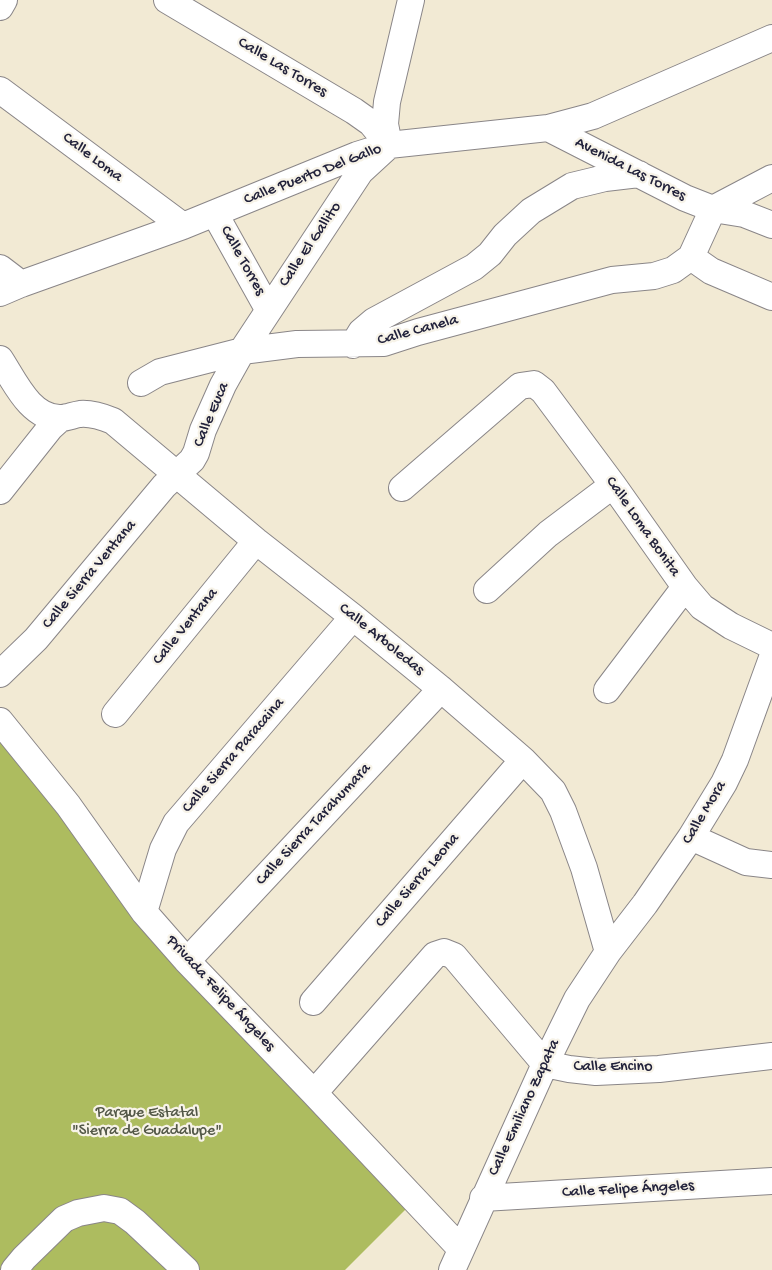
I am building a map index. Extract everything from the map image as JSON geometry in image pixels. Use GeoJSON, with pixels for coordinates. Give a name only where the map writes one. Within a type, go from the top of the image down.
{"type":"FeatureCollection","features":[{"type":"Feature","properties":{"kind":"street"},"geometry":{"type":"LineString","coordinates":[[0,7],[4,0]]}},
{"type":"Feature","properties":{"kind":"street","name":"Calle Las Torres"},"geometry":{"type":"LineString","coordinates":[[167,0],[354,111],[371,123],[389,145]]}},
{"type":"Feature","properties":{"kind":"street"},"geometry":{"type":"LineString","coordinates":[[389,145],[385,124],[387,102],[411,0]]}},
{"type":"Feature","properties":{"kind":"street","name":"Calle Puerto Del Gallo"},"geometry":{"type":"LineString","coordinates":[[10,288],[215,214],[358,155],[389,145],[548,128],[593,116],[772,38]]}},
{"type":"Feature","properties":{"kind":"street","name":"Calle Loma"},"geometry":{"type":"LineString","coordinates":[[0,90],[183,226]]}},
{"type":"Feature","properties":{"kind":"street","name":"Avenida Las Torres"},"geometry":{"type":"LineString","coordinates":[[548,128],[685,198],[713,209],[744,214],[772,225]]}},
{"type":"Feature","properties":{"kind":"street","name":"Calle El Gallito"},"geometry":{"type":"LineString","coordinates":[[242,351],[360,172],[389,145]]}},
{"type":"Feature","properties":{"kind":"street"},"geometry":{"type":"LineString","coordinates":[[353,345],[361,332],[374,321],[474,267],[490,254],[505,235],[531,211],[572,186],[605,178],[639,174]]}},
{"type":"Feature","properties":{"kind":"street"},"geometry":{"type":"LineString","coordinates":[[772,178],[713,209],[691,257],[711,271],[772,297]]}},
{"type":"Feature","properties":{"kind":"street","name":"Calle Torres"},"geometry":{"type":"LineString","coordinates":[[215,214],[268,309]]}},
{"type":"Feature","properties":{"kind":"street","name":"Calle Canela"},"geometry":{"type":"LineString","coordinates":[[141,383],[160,372],[242,351],[297,344],[353,345],[384,343],[418,332],[612,280],[654,276],[673,270],[691,257]]}},
{"type":"Feature","properties":{"kind":"street"},"geometry":{"type":"LineString","coordinates":[[0,268],[10,288]]}},
{"type":"Feature","properties":{"kind":"street","name":"Calle Euca"},"geometry":{"type":"LineString","coordinates":[[177,473],[192,460],[196,453],[203,430],[223,385],[242,351]]}},
{"type":"Feature","properties":{"kind":"street"},"geometry":{"type":"LineString","coordinates":[[0,359],[30,404],[41,413],[61,418]]}},
{"type":"Feature","properties":{"kind":"street","name":"Calle Loma Bonita"},"geometry":{"type":"LineString","coordinates":[[402,488],[520,386],[534,384],[544,391],[685,587],[702,607],[724,621],[772,646]]}},
{"type":"Feature","properties":{"kind":"street","name":"Calle Arboledas"},"geometry":{"type":"LineString","coordinates":[[61,418],[82,414],[101,416],[114,421],[256,541],[441,689],[523,760],[553,792],[563,811],[584,868],[608,952]]}},
{"type":"Feature","properties":{"kind":"street"},"geometry":{"type":"LineString","coordinates":[[0,491],[50,428],[61,418]]}},
{"type":"Feature","properties":{"kind":"street","name":"Calle Sierra Ventana"},"geometry":{"type":"LineString","coordinates":[[0,674],[36,638],[177,473]]}},
{"type":"Feature","properties":{"kind":"street"},"geometry":{"type":"LineString","coordinates":[[487,590],[548,534],[613,485]]}},
{"type":"Feature","properties":{"kind":"street","name":"Calle Ventana"},"geometry":{"type":"LineString","coordinates":[[115,714],[256,541]]}},
{"type":"Feature","properties":{"kind":"street"},"geometry":{"type":"LineString","coordinates":[[607,690],[685,587]]}},
{"type":"Feature","properties":{"kind":"street","name":"Calle Sierra Paracaina"},"geometry":{"type":"LineString","coordinates":[[144,912],[163,849],[176,823],[353,617]]}},
{"type":"Feature","properties":{"kind":"street","name":"Calle Mora"},"geometry":{"type":"LineString","coordinates":[[608,952],[645,904],[691,837],[735,760],[772,658]]}},
{"type":"Feature","properties":{"kind":"street","name":"Calle Sierra Tarahumara"},"geometry":{"type":"LineString","coordinates":[[187,961],[441,689]]}},
{"type":"Feature","properties":{"kind":"street","name":"Privada Felipe Ángeles"},"geometry":{"type":"LineString","coordinates":[[0,721],[68,805],[144,912],[187,961],[314,1093],[456,1260]]}},
{"type":"Feature","properties":{"kind":"street","name":"Calle Sierra Leona"},"geometry":{"type":"LineString","coordinates":[[313,1002],[523,760]]}},
{"type":"Feature","properties":{"kind":"street"},"geometry":{"type":"LineString","coordinates":[[691,837],[746,862],[772,865]]}},
{"type":"Feature","properties":{"kind":"street"},"geometry":{"type":"LineString","coordinates":[[314,1093],[435,955],[444,952],[454,956],[545,1064]]}},
{"type":"Feature","properties":{"kind":"street","name":"Calle Emiliano Zapata"},"geometry":{"type":"LineString","coordinates":[[456,1260],[545,1064],[577,999],[608,952]]}},
{"type":"Feature","properties":{"kind":"street","name":"Calle Encino"},"geometry":{"type":"LineString","coordinates":[[545,1064],[596,1072],[659,1069],[772,1056]]}},
{"type":"Feature","properties":{"kind":"street","name":"Calle Felipe Ángeles"},"geometry":{"type":"LineString","coordinates":[[483,1198],[772,1181]]}},
{"type":"Feature","properties":{"kind":"street"},"geometry":{"type":"LineString","coordinates":[[14,1270],[64,1219],[85,1211],[104,1208],[120,1211],[135,1222],[186,1270]]}},
{"type":"Feature","properties":{"kind":"green space","name":"Parque Estatal \"Sierra de Guadalupe\""},"geometry":{"type":"Polygon","coordinates":[[[0,737],[185,952],[421,1194],[345,1270],[0,1270],[0,737]]]}}]}
